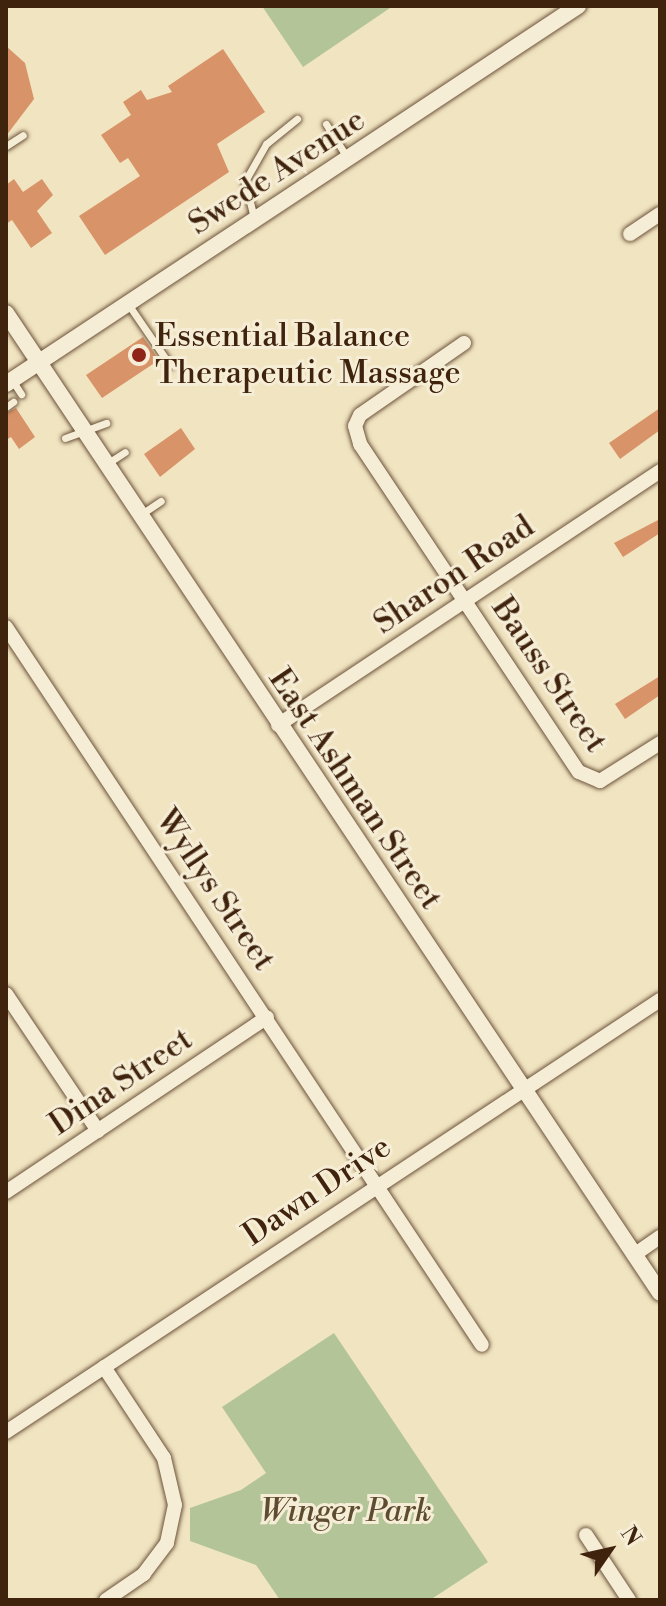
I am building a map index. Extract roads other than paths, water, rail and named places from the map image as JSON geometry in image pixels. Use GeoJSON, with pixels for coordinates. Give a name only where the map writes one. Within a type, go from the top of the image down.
{"type":"FeatureCollection","features":[{"type":"Feature","properties":{"kind":"street","name":"Swede Avenue"},"geometry":{"type":"LineString","coordinates":[[13,386],[39,363],[578,6]]}},
{"type":"Feature","properties":{"kind":"street"},"geometry":{"type":"LineString","coordinates":[[630,234],[660,214]]}},
{"type":"Feature","properties":{"kind":"street","name":"East Ashman Street"},"geometry":{"type":"LineString","coordinates":[[6,313],[278,725],[660,1293]]}},
{"type":"Feature","properties":{"kind":"street","name":"Bauss Street"},"geometry":{"type":"LineString","coordinates":[[464,343],[360,415],[356,435],[579,772],[592,780],[608,778],[660,743]]}},
{"type":"Feature","properties":{"kind":"street","name":"Sharon Road"},"geometry":{"type":"LineString","coordinates":[[278,725],[660,471]]}},
{"type":"Feature","properties":{"kind":"street","name":"Wyllys Street"},"geometry":{"type":"LineString","coordinates":[[6,627],[379,1183],[482,1345]]}},
{"type":"Feature","properties":{"kind":"street"},"geometry":{"type":"LineString","coordinates":[[6,994],[98,1131]]}},
{"type":"Feature","properties":{"kind":"street","name":"Dawn Drive"},"geometry":{"type":"LineString","coordinates":[[6,1432],[660,1000]]}},
{"type":"Feature","properties":{"kind":"street","name":"Dina Street"},"geometry":{"type":"LineString","coordinates":[[6,1192],[267,1017]]}},
{"type":"Feature","properties":{"kind":"street"},"geometry":{"type":"LineString","coordinates":[[634,1255],[660,1237]]}},
{"type":"Feature","properties":{"kind":"street"},"geometry":{"type":"LineString","coordinates":[[104,1367],[164,1458],[175,1505],[167,1543],[152,1564],[106,1600]]}},
{"type":"Feature","properties":{"kind":"street"},"geometry":{"type":"LineString","coordinates":[[586,1535],[629,1600]]}},
{"type":"Feature","properties":{"kind":"lane"},"geometry":{"type":"LineString","coordinates":[[255,220],[245,181],[266,144],[297,119]]}},
{"type":"Feature","properties":{"kind":"lane"},"geometry":{"type":"LineString","coordinates":[[326,124],[348,159]]}},
{"type":"Feature","properties":{"kind":"lane"},"geometry":{"type":"LineString","coordinates":[[6,146],[23,135]]}},
{"type":"Feature","properties":{"kind":"lane"},"geometry":{"type":"LineString","coordinates":[[128,304],[170,365]]}},
{"type":"Feature","properties":{"kind":"lane"},"geometry":{"type":"LineString","coordinates":[[65,438],[85,434],[106,423]]}},
{"type":"Feature","properties":{"kind":"lane"},"geometry":{"type":"LineString","coordinates":[[106,464],[125,452]]}},
{"type":"Feature","properties":{"kind":"lane"},"geometry":{"type":"LineString","coordinates":[[140,515],[161,501]]}},
{"type":"Feature","properties":{"kind":"place","name":"Essential Balance Therapeutic Massage"},"geometry":{"type":"Point","coordinates":[139,355]}},
{"type":"Feature","properties":{"kind":"park label","name":"Winger Park"},"geometry":{"type":"Point","coordinates":[346,1511]}}]}
